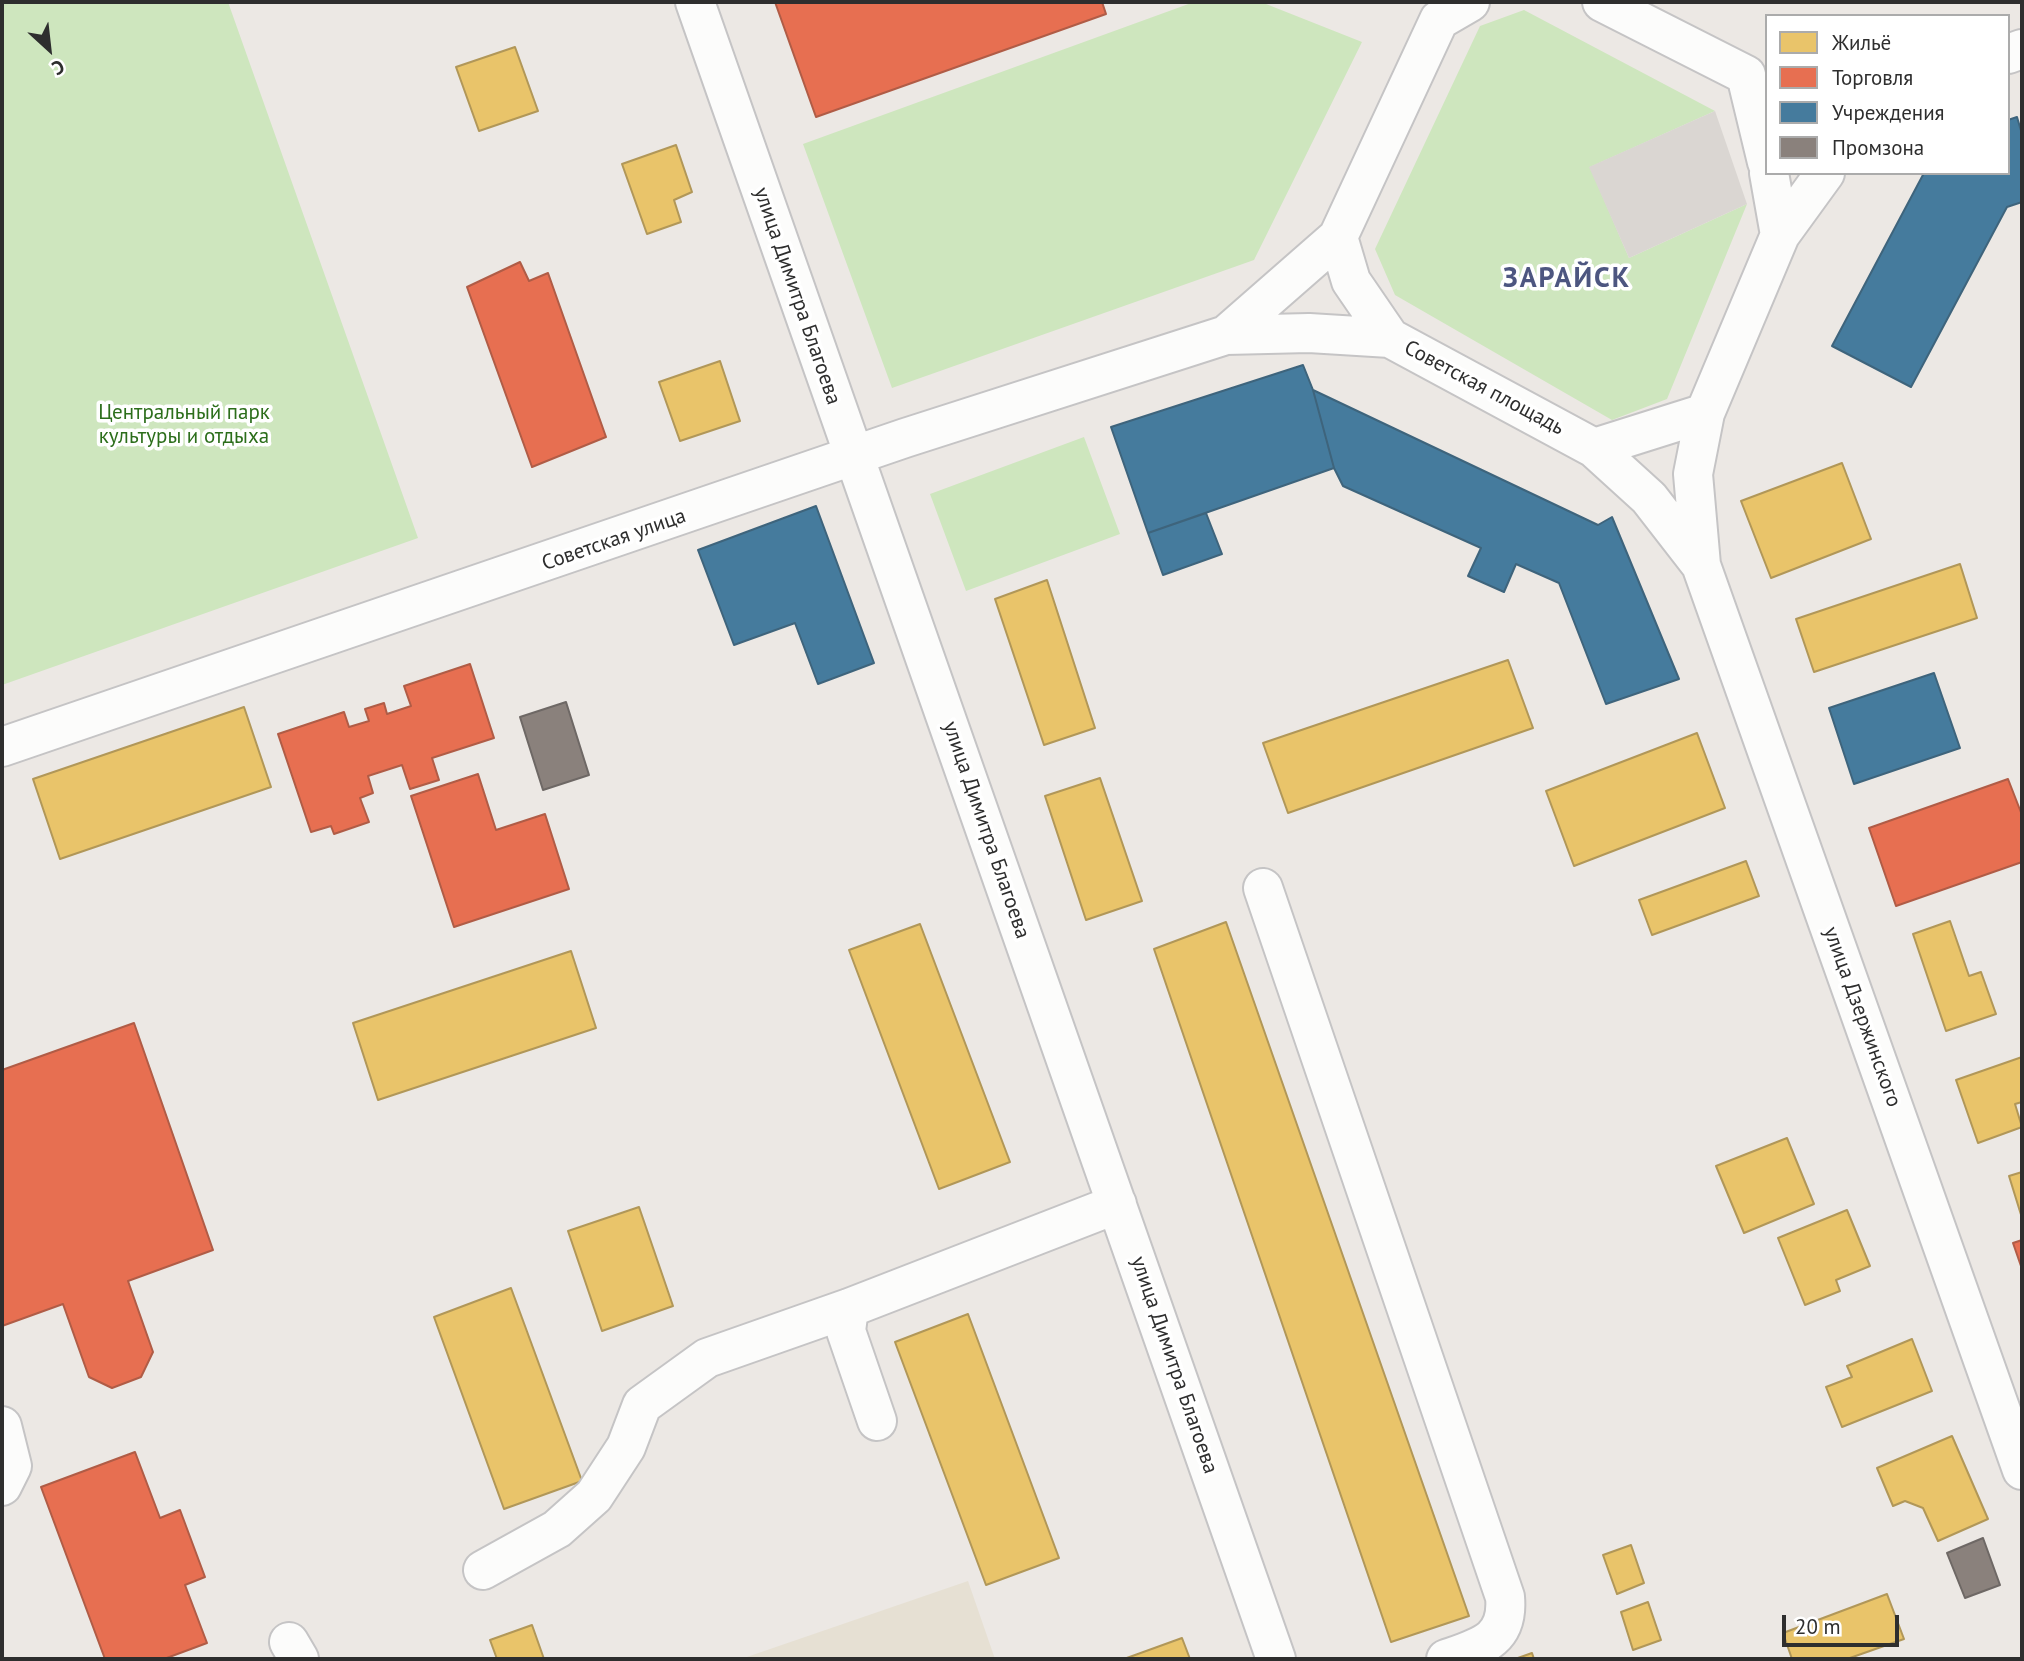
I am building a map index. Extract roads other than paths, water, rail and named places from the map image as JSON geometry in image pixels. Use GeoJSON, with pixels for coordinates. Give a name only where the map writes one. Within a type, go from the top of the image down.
{"type":"FeatureCollection","features":[{"type":"Feature","properties":{"kind":"street","name":"улица Димитра Благоева"},"geometry":{"type":"LineString","coordinates":[[695,2],[1276,1659]]}},
{"type":"Feature","properties":{"kind":"street"},"geometry":{"type":"LineString","coordinates":[[1602,2],[1756,76],[1765,146]]}},
{"type":"Feature","properties":{"kind":"street"},"geometry":{"type":"LineString","coordinates":[[1338,237],[1450,8]]}},
{"type":"Feature","properties":{"kind":"street"},"geometry":{"type":"LineString","coordinates":[[1769,175],[1780,235]]}},
{"type":"Feature","properties":{"kind":"street"},"geometry":{"type":"LineString","coordinates":[[1594,448],[1705,413],[1780,235],[1824,175]]}},
{"type":"Feature","properties":{"kind":"street","name":"Советская улица"},"geometry":{"type":"LineString","coordinates":[[1226,335],[1338,237]]}},
{"type":"Feature","properties":{"kind":"street","name":"Советская площадь"},"geometry":{"type":"LineString","coordinates":[[1338,237],[1351,281],[1390,338],[1594,448]]}},
{"type":"Feature","properties":{"kind":"street","name":"Советская улица"},"geometry":{"type":"LineString","coordinates":[[2,747],[854,457],[1226,335],[1309,332],[1390,338]]}},
{"type":"Feature","properties":{"kind":"street","name":"улица Дзержинского"},"geometry":{"type":"LineString","coordinates":[[1705,413],[1693,474],[1701,565],[2022,1470]]}},
{"type":"Feature","properties":{"kind":"street","name":"улица Дзержинского"},"geometry":{"type":"LineString","coordinates":[[1594,448],[1649,498],[1701,565]]}},
{"type":"Feature","properties":{"kind":"street"},"geometry":{"type":"LineString","coordinates":[[1263,887],[1505,1597],[1507,1618],[1496,1635],[1480,1647],[1446,1659]]}},
{"type":"Feature","properties":{"kind":"street"},"geometry":{"type":"LineString","coordinates":[[484,1570],[557,1530],[594,1496],[626,1447],[642,1405],[707,1358],[849,1308],[1117,1204]]}},
{"type":"Feature","properties":{"kind":"street"},"geometry":{"type":"LineString","coordinates":[[849,1308],[846,1331],[877,1421]]}},
{"type":"Feature","properties":{"kind":"street"},"geometry":{"type":"LineString","coordinates":[[2,1426],[12,1466],[2,1486]]}},
{"type":"Feature","properties":{"kind":"district","name":"ЗАРАЙСК"},"geometry":{"type":"Point","coordinates":[1567,279]}},
{"type":"Feature","properties":{"kind":"park label","name":"Центральный парк культуры и отдыха"},"geometry":{"type":"Point","coordinates":[184,425]}}]}
